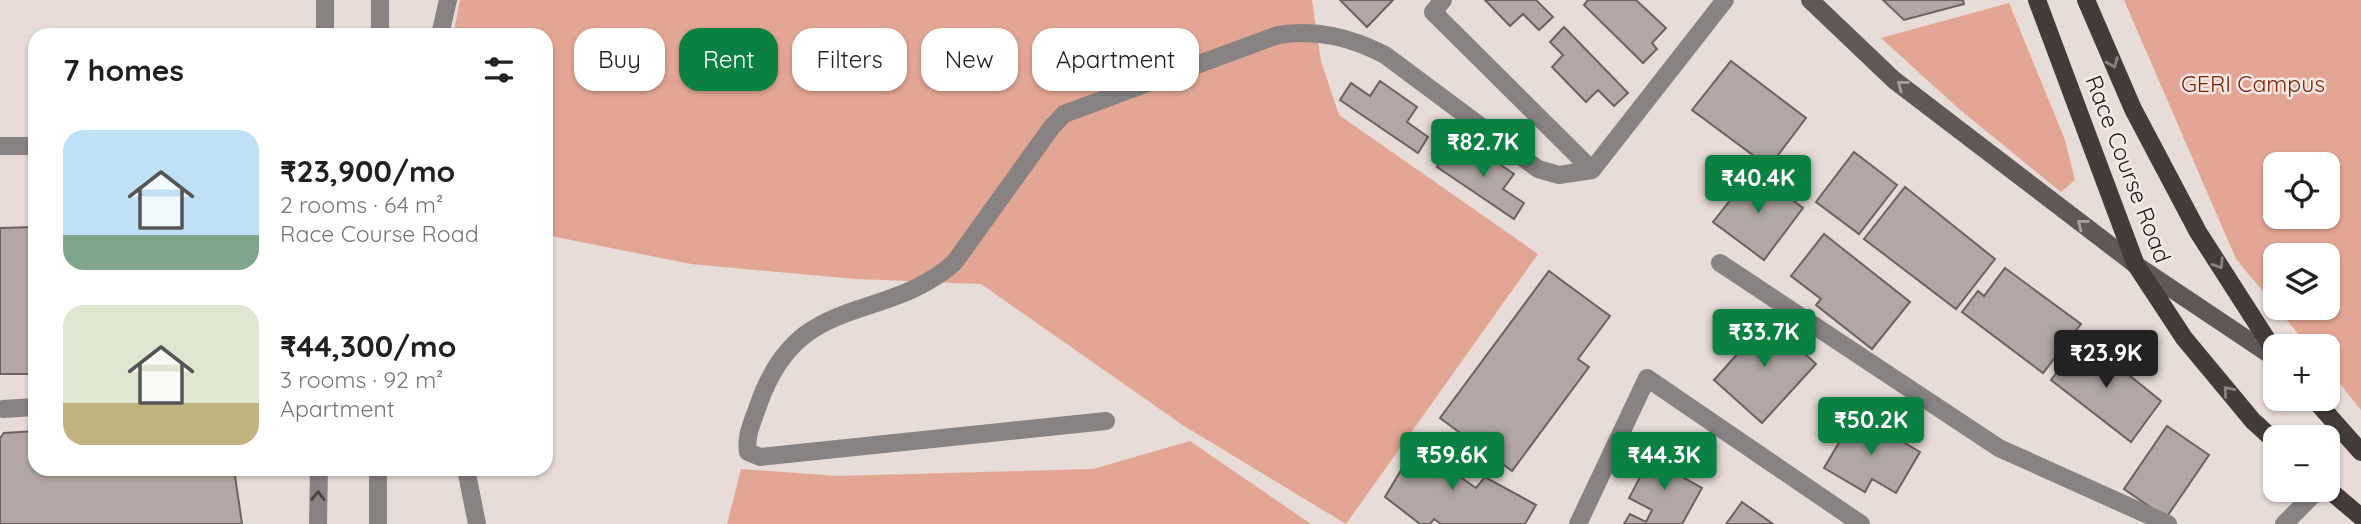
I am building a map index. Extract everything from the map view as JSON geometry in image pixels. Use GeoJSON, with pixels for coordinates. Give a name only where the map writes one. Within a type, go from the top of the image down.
{"type":"FeatureCollection","features":[{"type":"Feature","properties":{"kind":"main road","name":"Race Course Road"},"geometry":{"type":"LineString","coordinates":[[2037,0],[2136,265],[2184,338],[2263,430]]}},
{"type":"Feature","properties":{"kind":"main road","name":"Race Course Road"},"geometry":{"type":"LineString","coordinates":[[2086,0],[2133,109],[2198,232],[2263,334]]}},
{"type":"Feature","properties":{"kind":"main road"},"geometry":{"type":"LineString","coordinates":[[2325,411],[2361,452]]}},
{"type":"Feature","properties":{"kind":"main road"},"geometry":{"type":"LineString","coordinates":[[2340,499],[2361,517]]}},
{"type":"Feature","properties":{"kind":"street"},"geometry":{"type":"LineString","coordinates":[[325,0],[325,28]]}},
{"type":"Feature","properties":{"kind":"street"},"geometry":{"type":"LineString","coordinates":[[380,0],[380,28]]}},
{"type":"Feature","properties":{"kind":"street"},"geometry":{"type":"LineString","coordinates":[[442,28],[448,0]]}},
{"type":"Feature","properties":{"kind":"street"},"geometry":{"type":"LineString","coordinates":[[1443,0],[1433,12],[1592,170]]}},
{"type":"Feature","properties":{"kind":"street"},"geometry":{"type":"LineString","coordinates":[[1106,421],[760,457],[748,452],[746,441],[764,389],[782,356],[829,318],[934,280],[954,263],[1051,128],[1065,114],[1278,35],[1303,31],[1361,43],[1385,55],[1538,169],[1559,175],[1592,170],[1725,0]]}},
{"type":"Feature","properties":{"kind":"street"},"geometry":{"type":"LineString","coordinates":[[1810,0],[1895,80],[2136,265],[2263,350]]}},
{"type":"Feature","properties":{"kind":"street"},"geometry":{"type":"LineString","coordinates":[[0,146],[28,146]]}},
{"type":"Feature","properties":{"kind":"street"},"geometry":{"type":"LineString","coordinates":[[1720,263],[1999,448],[2168,524]]}},
{"type":"Feature","properties":{"kind":"street"},"geometry":{"type":"LineString","coordinates":[[1578,524],[1647,378],[1861,524]]}},
{"type":"Feature","properties":{"kind":"street"},"geometry":{"type":"LineString","coordinates":[[3,409],[28,407]]}},
{"type":"Feature","properties":{"kind":"street"},"geometry":{"type":"LineString","coordinates":[[317,524],[319,476]]}},
{"type":"Feature","properties":{"kind":"street"},"geometry":{"type":"LineString","coordinates":[[378,476],[378,524]]}},
{"type":"Feature","properties":{"kind":"street"},"geometry":{"type":"LineString","coordinates":[[467,476],[477,524]]}},
{"type":"Feature","properties":{"kind":"street"},"geometry":{"type":"LineString","coordinates":[[2284,524],[2306,502]]}},
{"type":"Feature","properties":{"kind":"green space"},"geometry":{"type":"Polygon","coordinates":[[[460,0],[1312,0],[1321,61],[1339,115],[1538,254],[1346,524],[1184,426],[981,284],[856,279],[691,264],[553,236],[553,28],[454,28],[460,0]]]}},
{"type":"Feature","properties":{"kind":"green space","name":"GERI Campus"},"geometry":{"type":"Polygon","coordinates":[[[2124,0],[2361,0],[2361,410],[2340,384],[2340,334],[2298,334],[2287,320],[2340,320],[2340,243],[2263,243],[2263,292],[2236,259],[2124,0]]]}},
{"type":"Feature","properties":{"kind":"green space"},"geometry":{"type":"Polygon","coordinates":[[[2009,3],[2065,140],[2075,180],[2061,192],[1959,109],[1881,38],[2009,3]]]}},
{"type":"Feature","properties":{"kind":"green space"},"geometry":{"type":"Polygon","coordinates":[[[1190,441],[1311,524],[727,524],[741,469],[838,476],[1093,469],[1190,441]]]}},
{"type":"Feature","properties":{"kind":"building"},"geometry":{"type":"Polygon","coordinates":[[[1340,0],[1393,0],[1367,27],[1340,0]]]}},
{"type":"Feature","properties":{"kind":"building"},"geometry":{"type":"Polygon","coordinates":[[[1485,0],[1536,0],[1553,17],[1539,30],[1523,14],[1510,26],[1485,0]]]}},
{"type":"Feature","properties":{"kind":"building"},"geometry":{"type":"Polygon","coordinates":[[[1588,0],[1636,0],[1666,28],[1652,43],[1657,49],[1643,63],[1584,5],[1588,0]]]}},
{"type":"Feature","properties":{"kind":"building"},"geometry":{"type":"Polygon","coordinates":[[[1883,0],[1963,0],[1964,4],[1904,20],[1883,0]]]}},
{"type":"Feature","properties":{"kind":"building"},"geometry":{"type":"Polygon","coordinates":[[[1564,27],[1628,93],[1614,106],[1598,90],[1586,102],[1552,67],[1563,55],[1550,42],[1564,27]]]}},
{"type":"Feature","properties":{"kind":"building"},"geometry":{"type":"Polygon","coordinates":[[[1731,61],[1806,118],[1769,167],[1692,110],[1731,61]]]}},
{"type":"Feature","properties":{"kind":"building"},"geometry":{"type":"Polygon","coordinates":[[[1380,81],[1417,107],[1407,122],[1428,137],[1418,153],[1340,100],[1351,83],[1370,96],[1380,81]]]}},
{"type":"Feature","properties":{"kind":"building"},"geometry":{"type":"Polygon","coordinates":[[[1476,148],[1514,174],[1503,189],[1524,203],[1514,219],[1437,167],[1448,150],[1466,163],[1476,148]]]}},
{"type":"Feature","properties":{"kind":"building"},"geometry":{"type":"Polygon","coordinates":[[[1854,152],[1897,185],[1859,234],[1816,202],[1854,152]]]}},
{"type":"Feature","properties":{"kind":"building"},"geometry":{"type":"Polygon","coordinates":[[[1754,170],[1803,208],[1764,260],[1713,222],[1754,170]]]}},
{"type":"Feature","properties":{"kind":"building"},"geometry":{"type":"Polygon","coordinates":[[[1905,187],[1995,259],[1956,309],[1864,239],[1905,187]]]}},
{"type":"Feature","properties":{"kind":"building"},"geometry":{"type":"Polygon","coordinates":[[[28,227],[28,374],[0,374],[0,228],[28,227]]]}},
{"type":"Feature","properties":{"kind":"building"},"geometry":{"type":"Polygon","coordinates":[[[1824,234],[1910,302],[1872,349],[1816,305],[1821,299],[1791,276],[1824,234]]]}},
{"type":"Feature","properties":{"kind":"building"},"geometry":{"type":"Polygon","coordinates":[[[2005,268],[2081,324],[2043,373],[1962,312],[1978,291],[1984,296],[2005,268]]]}},
{"type":"Feature","properties":{"kind":"building"},"geometry":{"type":"Polygon","coordinates":[[[1549,271],[1610,316],[1578,359],[1589,367],[1512,471],[1440,418],[1549,271]]]}},
{"type":"Feature","properties":{"kind":"building"},"geometry":{"type":"Polygon","coordinates":[[[1754,320],[1776,327],[1816,364],[1762,423],[1714,380],[1740,351],[1732,344],[1754,320]]]}},
{"type":"Feature","properties":{"kind":"building"},"geometry":{"type":"Polygon","coordinates":[[[2083,338],[2161,401],[2131,442],[2051,380],[2083,338]]]}},
{"type":"Feature","properties":{"kind":"building"},"geometry":{"type":"Polygon","coordinates":[[[1856,414],[1920,452],[1896,493],[1872,479],[1865,492],[1824,468],[1856,414]]]}},
{"type":"Feature","properties":{"kind":"building"},"geometry":{"type":"Polygon","coordinates":[[[2167,426],[2209,455],[2166,518],[2124,489],[2167,426]]]}},
{"type":"Feature","properties":{"kind":"building"},"geometry":{"type":"Polygon","coordinates":[[[28,431],[28,476],[235,476],[242,524],[0,524],[0,438],[4,433],[28,431]]]}},
{"type":"Feature","properties":{"kind":"building"},"geometry":{"type":"Polygon","coordinates":[[[1442,440],[1464,462],[1459,476],[1476,488],[1485,477],[1536,505],[1525,524],[1441,524],[1434,519],[1430,524],[1420,524],[1385,497],[1416,445],[1442,440]]]}},
{"type":"Feature","properties":{"kind":"building"},"geometry":{"type":"Polygon","coordinates":[[[1655,449],[1684,464],[1679,475],[1702,488],[1682,524],[1624,524],[1630,514],[1646,522],[1652,510],[1629,498],[1655,449]]]}},
{"type":"Feature","properties":{"kind":"building"},"geometry":{"type":"Polygon","coordinates":[[[1742,502],[1773,524],[1726,524],[1742,502]]]}}]}
